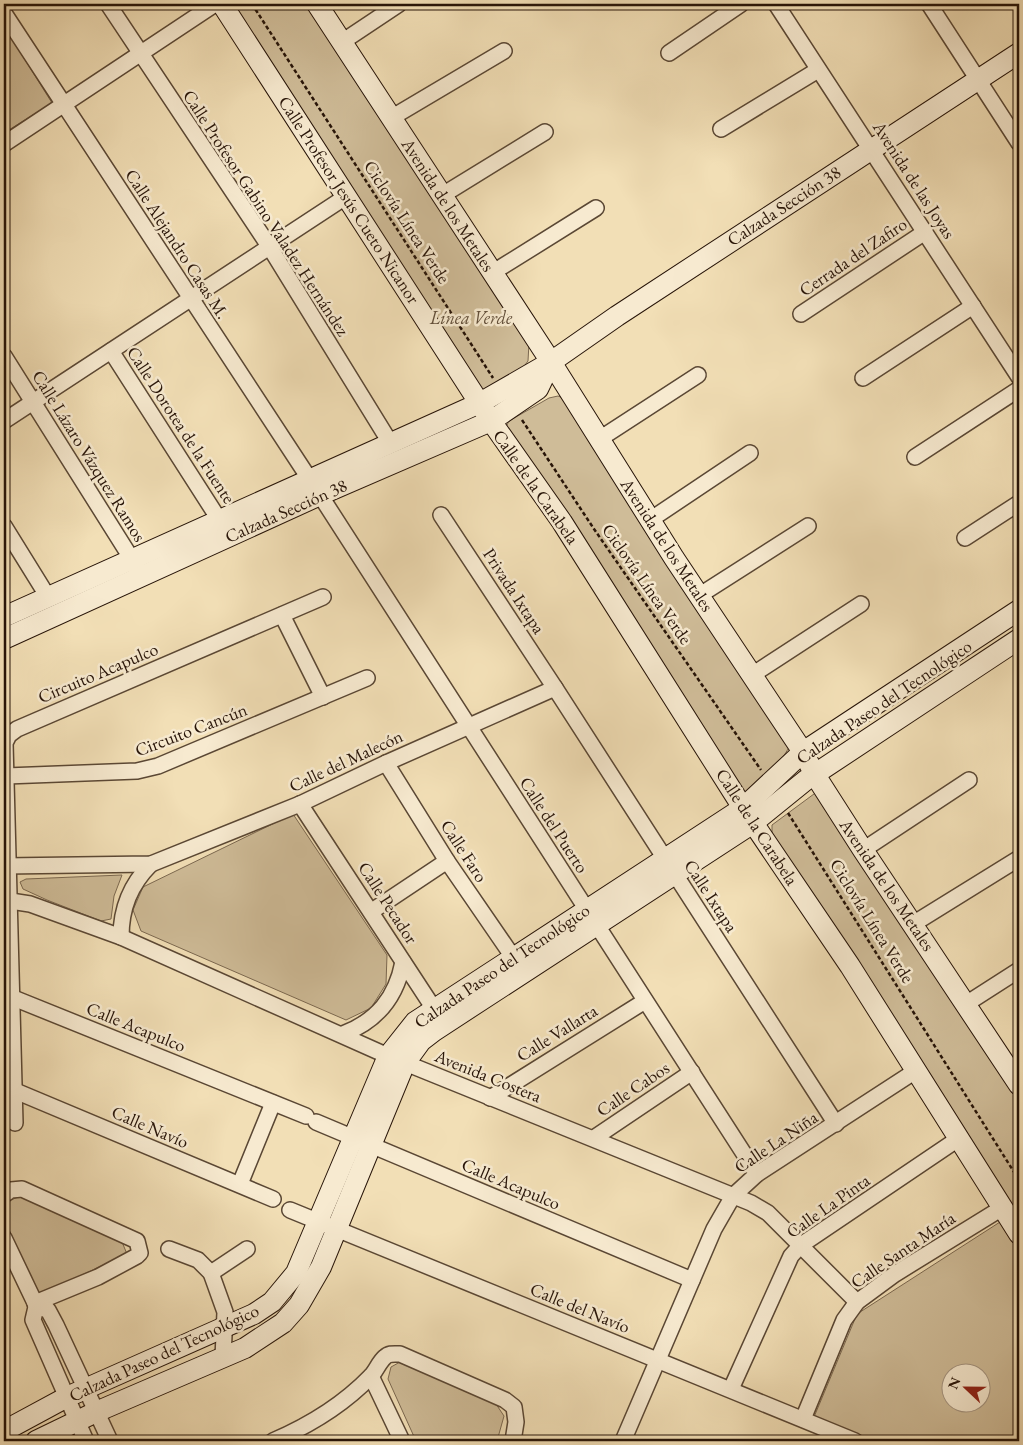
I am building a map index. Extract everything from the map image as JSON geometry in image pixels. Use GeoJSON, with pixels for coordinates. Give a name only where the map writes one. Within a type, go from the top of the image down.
{"type":"FeatureCollection","features":[{"type":"Feature","properties":{"kind":"street","name":"Calle Profesor Gabino Valadez Hernández"},"geometry":{"type":"LineString","coordinates":[[108,4],[269,246],[391,444]]}},
{"type":"Feature","properties":{"kind":"street"},"geometry":{"type":"LineString","coordinates":[[4,144],[141,55],[215,4]]}},
{"type":"Feature","properties":{"kind":"street","name":"Calle Profesor Jesús Cueto Nicanor"},"geometry":{"type":"LineString","coordinates":[[222,4],[491,421]]}},
{"type":"Feature","properties":{"kind":"street","name":"Avenida de los Metales"},"geometry":{"type":"LineString","coordinates":[[317,4],[551,362],[598,440],[650,520],[804,752],[815,774],[863,850],[1018,1080]]}},
{"type":"Feature","properties":{"kind":"street"},"geometry":{"type":"LineString","coordinates":[[342,42],[399,4]]}},
{"type":"Feature","properties":{"kind":"street"},"geometry":{"type":"LineString","coordinates":[[669,53],[741,4]]}},
{"type":"Feature","properties":{"kind":"street","name":"Avenida de las Joyas"},"geometry":{"type":"LineString","coordinates":[[776,4],[1019,377]]}},
{"type":"Feature","properties":{"kind":"street"},"geometry":{"type":"LineString","coordinates":[[929,4],[1019,143]]}},
{"type":"Feature","properties":{"kind":"street","name":"Calle Alejandro Casas M."},"geometry":{"type":"LineString","coordinates":[[4,13],[315,488]]}},
{"type":"Feature","properties":{"kind":"street"},"geometry":{"type":"LineString","coordinates":[[391,118],[504,51]]}},
{"type":"Feature","properties":{"kind":"street","name":"Calzada Sección 38"},"geometry":{"type":"LineString","coordinates":[[4,617],[48,597],[137,568],[315,488],[391,444],[480,403],[551,362],[871,148],[1019,53]]}},
{"type":"Feature","properties":{"kind":"street"},"geometry":{"type":"LineString","coordinates":[[721,129],[818,70]]}},
{"type":"Feature","properties":{"kind":"street"},"geometry":{"type":"LineString","coordinates":[[441,196],[545,132]]}},
{"type":"Feature","properties":{"kind":"street"},"geometry":{"type":"LineString","coordinates":[[4,421],[347,196]]}},
{"type":"Feature","properties":{"kind":"street"},"geometry":{"type":"LineString","coordinates":[[492,273],[596,208]]}},
{"type":"Feature","properties":{"kind":"street","name":"Cerrada del Zafiro"},"geometry":{"type":"LineString","coordinates":[[801,314],[925,232]]}},
{"type":"Feature","properties":{"kind":"street"},"geometry":{"type":"LineString","coordinates":[[863,378],[973,306]]}},
{"type":"Feature","properties":{"kind":"street","name":"Calle Dorotea de la Fuente"},"geometry":{"type":"LineString","coordinates":[[111,350],[220,520]]}},
{"type":"Feature","properties":{"kind":"street","name":"Calle Lázaro Vázquez Ramos"},"geometry":{"type":"LineString","coordinates":[[4,356],[137,568]]}},
{"type":"Feature","properties":{"kind":"street","name":"Calzada Sección 38"},"geometry":{"type":"LineString","coordinates":[[4,639],[137,568],[220,520],[315,488],[491,421],[538,389],[551,362]]}},
{"type":"Feature","properties":{"kind":"street"},"geometry":{"type":"LineString","coordinates":[[598,440],[698,374]]}},
{"type":"Feature","properties":{"kind":"street"},"geometry":{"type":"LineString","coordinates":[[915,457],[1019,389]]}},
{"type":"Feature","properties":{"kind":"street","name":"Calle de la Carabela"},"geometry":{"type":"LineString","coordinates":[[491,421],[562,522],[748,816],[850,966],[917,1070],[958,1139],[1019,1234]]}},
{"type":"Feature","properties":{"kind":"street"},"geometry":{"type":"LineString","coordinates":[[650,520],[750,453]]}},
{"type":"Feature","properties":{"kind":"street","name":"Calle del Puerto"},"geometry":{"type":"LineString","coordinates":[[315,488],[757,1174]]}},
{"type":"Feature","properties":{"kind":"street"},"geometry":{"type":"LineString","coordinates":[[965,538],[1019,503]]}},
{"type":"Feature","properties":{"kind":"street","name":"Privada Ixtapa"},"geometry":{"type":"LineString","coordinates":[[441,515],[555,688]]}},
{"type":"Feature","properties":{"kind":"street"},"geometry":{"type":"LineString","coordinates":[[4,526],[48,597]]}},
{"type":"Feature","properties":{"kind":"street"},"geometry":{"type":"LineString","coordinates":[[700,595],[808,526]]}},
{"type":"Feature","properties":{"kind":"street"},"geometry":{"type":"LineString","coordinates":[[323,598],[282,615],[323,697]]}},
{"type":"Feature","properties":{"kind":"street"},"geometry":{"type":"LineString","coordinates":[[752,675],[861,604]]}},
{"type":"Feature","properties":{"kind":"street","name":"Calzada Paseo del Tecnológico"},"geometry":{"type":"LineString","coordinates":[[748,816],[770,784],[804,752],[1019,610]]}},
{"type":"Feature","properties":{"kind":"street","name":"Circuito Acapulco"},"geometry":{"type":"LineString","coordinates":[[15,1123],[6,866],[5,743],[9,735],[17,728],[282,615]]}},
{"type":"Feature","properties":{"kind":"street","name":"Calzada Paseo del Tecnológico"},"geometry":{"type":"LineString","coordinates":[[439,1016],[748,816],[780,801],[815,774],[1019,640]]}},
{"type":"Feature","properties":{"kind":"street"},"geometry":{"type":"LineString","coordinates":[[965,646],[978,667]]}},
{"type":"Feature","properties":{"kind":"street","name":"Circuito Cancún"},"geometry":{"type":"LineString","coordinates":[[6,776],[137,772],[158,766],[367,678]]}},
{"type":"Feature","properties":{"kind":"street","name":"Calle del Malecón"},"geometry":{"type":"LineString","coordinates":[[151,864],[300,804],[386,763],[555,688]]}},
{"type":"Feature","properties":{"kind":"street","name":"Calle Ixtapa"},"geometry":{"type":"LineString","coordinates":[[555,688],[836,1124]]}},
{"type":"Feature","properties":{"kind":"street","name":"Calle Faro"},"geometry":{"type":"LineString","coordinates":[[386,763],[448,861],[513,957]]}},
{"type":"Feature","properties":{"kind":"street"},"geometry":{"type":"LineString","coordinates":[[863,850],[969,780]]}},
{"type":"Feature","properties":{"kind":"street","name":"Calle Pecador"},"geometry":{"type":"LineString","coordinates":[[300,804],[372,911],[439,1016]]}},
{"type":"Feature","properties":{"kind":"street"},"geometry":{"type":"LineString","coordinates":[[913,924],[1018,859]]}},
{"type":"Feature","properties":{"kind":"street"},"geometry":{"type":"LineString","coordinates":[[372,911],[448,861]]}},
{"type":"Feature","properties":{"kind":"street"},"geometry":{"type":"LineString","coordinates":[[6,866],[151,864]]}},
{"type":"Feature","properties":{"kind":"street"},"geometry":{"type":"LineString","coordinates":[[121,937],[123,910],[128,897],[141,874],[151,864]]}},
{"type":"Feature","properties":{"kind":"street","name":"Avenida Costera"},"geometry":{"type":"LineString","coordinates":[[7,900],[30,904],[121,937],[343,1034],[396,1060],[594,1138],[733,1196]]}},
{"type":"Feature","properties":{"kind":"street","name":"Calzada Paseo del Tecnológico"},"geometry":{"type":"LineString","coordinates":[[36,1441],[96,1412],[223,1358],[269,1334],[299,1305],[318,1274],[328,1225],[396,1060],[421,1041],[439,1016],[513,957],[592,917]]}},
{"type":"Feature","properties":{"kind":"street"},"geometry":{"type":"LineString","coordinates":[[343,1034],[372,1019],[384,1008],[394,994],[403,962]]}},
{"type":"Feature","properties":{"kind":"street"},"geometry":{"type":"LineString","coordinates":[[966,1004],[1019,970]]}},
{"type":"Feature","properties":{"kind":"street","name":"Calle Acapulco"},"geometry":{"type":"LineString","coordinates":[[12,997],[273,1103],[692,1280]]}},
{"type":"Feature","properties":{"kind":"street","name":"Calle Vallarta"},"geometry":{"type":"LineString","coordinates":[[490,1098],[645,1001]]}},
{"type":"Feature","properties":{"kind":"street","name":"Calle La Niña"},"geometry":{"type":"LineString","coordinates":[[623,1441],[660,1360],[717,1222],[733,1196],[757,1174],[917,1070]]}},
{"type":"Feature","properties":{"kind":"street","name":"Calle Cabos"},"geometry":{"type":"LineString","coordinates":[[594,1138],[692,1072]]}},
{"type":"Feature","properties":{"kind":"street","name":"Calle Navío"},"geometry":{"type":"LineString","coordinates":[[13,1090],[273,1198]]}},
{"type":"Feature","properties":{"kind":"street"},"geometry":{"type":"LineString","coordinates":[[240,1184],[273,1103]]}},
{"type":"Feature","properties":{"kind":"street","name":"Calle La Pinta"},"geometry":{"type":"LineString","coordinates":[[731,1389],[784,1267],[801,1245],[958,1139]]}},
{"type":"Feature","properties":{"kind":"street"},"geometry":{"type":"LineString","coordinates":[[4,1195],[11,1190],[22,1190],[137,1241],[140,1245],[140,1253],[137,1256],[98,1277],[36,1305]]}},
{"type":"Feature","properties":{"kind":"street"},"geometry":{"type":"LineString","coordinates":[[733,1196],[768,1213],[857,1302]]}},
{"type":"Feature","properties":{"kind":"street","name":"Calle Santa María"},"geometry":{"type":"LineString","coordinates":[[803,1419],[844,1320],[857,1302],[895,1274],[1002,1208]]}},
{"type":"Feature","properties":{"kind":"street","name":"Calle del Navío"},"geometry":{"type":"LineString","coordinates":[[290,1210],[855,1441]]}},
{"type":"Feature","properties":{"kind":"street","name":"Calzada Paseo del Tecnológico"},"geometry":{"type":"LineString","coordinates":[[4,1431],[66,1397],[224,1330],[254,1314],[272,1302],[286,1287],[328,1225]]}},
{"type":"Feature","properties":{"kind":"street"},"geometry":{"type":"LineString","coordinates":[[4,1238],[36,1305],[33,1320],[86,1441]]}},
{"type":"Feature","properties":{"kind":"street"},"geometry":{"type":"LineString","coordinates":[[169,1249],[198,1260],[211,1273],[225,1312],[223,1358]]}},
{"type":"Feature","properties":{"kind":"street"},"geometry":{"type":"LineString","coordinates":[[211,1273],[247,1250]]}},
{"type":"Feature","properties":{"kind":"street"},"geometry":{"type":"LineString","coordinates":[[36,1305],[48,1310],[110,1441]]}},
{"type":"Feature","properties":{"kind":"street"},"geometry":{"type":"LineString","coordinates":[[41,1339],[59,1331]]}},
{"type":"Feature","properties":{"kind":"street"},"geometry":{"type":"LineString","coordinates":[[273,1441],[301,1436],[371,1376],[385,1357],[392,1354],[400,1354],[505,1400],[514,1407],[516,1435],[513,1441]]}},
{"type":"Feature","properties":{"kind":"street"},"geometry":{"type":"LineString","coordinates":[[371,1376],[402,1441]]}},
{"type":"Feature","properties":{"kind":"path","name":"Ciclovía Línea Verde"},"geometry":{"type":"LineString","coordinates":[[252,4],[502,390]]}},
{"type":"Feature","properties":{"kind":"path","name":"Ciclovía Línea Verde"},"geometry":{"type":"LineString","coordinates":[[513,407],[594,529],[770,784]]}},
{"type":"Feature","properties":{"kind":"path","name":"Ciclovía Línea Verde"},"geometry":{"type":"LineString","coordinates":[[780,801],[1019,1180]]}},
{"type":"Feature","properties":{"kind":"green space","name":"Línea Verde"},"geometry":{"type":"Polygon","coordinates":[[[228,4],[310,4],[529,343],[528,361],[522,369],[481,397],[228,4]]]}},
{"type":"Feature","properties":{"kind":"green space"},"geometry":{"type":"Polygon","coordinates":[[[4,26],[52,103],[4,133],[4,26]]]}},
{"type":"Feature","properties":{"kind":"green space"},"geometry":{"type":"Polygon","coordinates":[[[558,396],[563,398],[791,744],[782,759],[745,797],[506,427],[509,421],[549,398],[558,396]]]}},
{"type":"Feature","properties":{"kind":"green space"},"geometry":{"type":"Polygon","coordinates":[[[818,791],[1019,1103],[1019,1219],[772,835],[772,825],[818,791]]]}},
{"type":"Feature","properties":{"kind":"green space"},"geometry":{"type":"Polygon","coordinates":[[[293,814],[387,955],[386,984],[371,1008],[346,1020],[141,931],[133,910],[143,887],[293,814]]]}},
{"type":"Feature","properties":{"kind":"green space"},"geometry":{"type":"Polygon","coordinates":[[[122,875],[114,896],[111,919],[101,921],[23,889],[20,882],[26,879],[122,875]]]}},
{"type":"Feature","properties":{"kind":"green space"},"geometry":{"type":"Polygon","coordinates":[[[21,1196],[122,1242],[127,1254],[39,1295],[4,1219],[5,1202],[21,1196]]]}},
{"type":"Feature","properties":{"kind":"green space"},"geometry":{"type":"Polygon","coordinates":[[[1000,1222],[1019,1252],[1019,1441],[876,1441],[814,1417],[857,1314],[1000,1222]]]}},
{"type":"Feature","properties":{"kind":"green space"},"geometry":{"type":"Polygon","coordinates":[[[400,1362],[496,1404],[504,1416],[497,1441],[416,1441],[388,1379],[391,1367],[400,1362]]]}}]}
